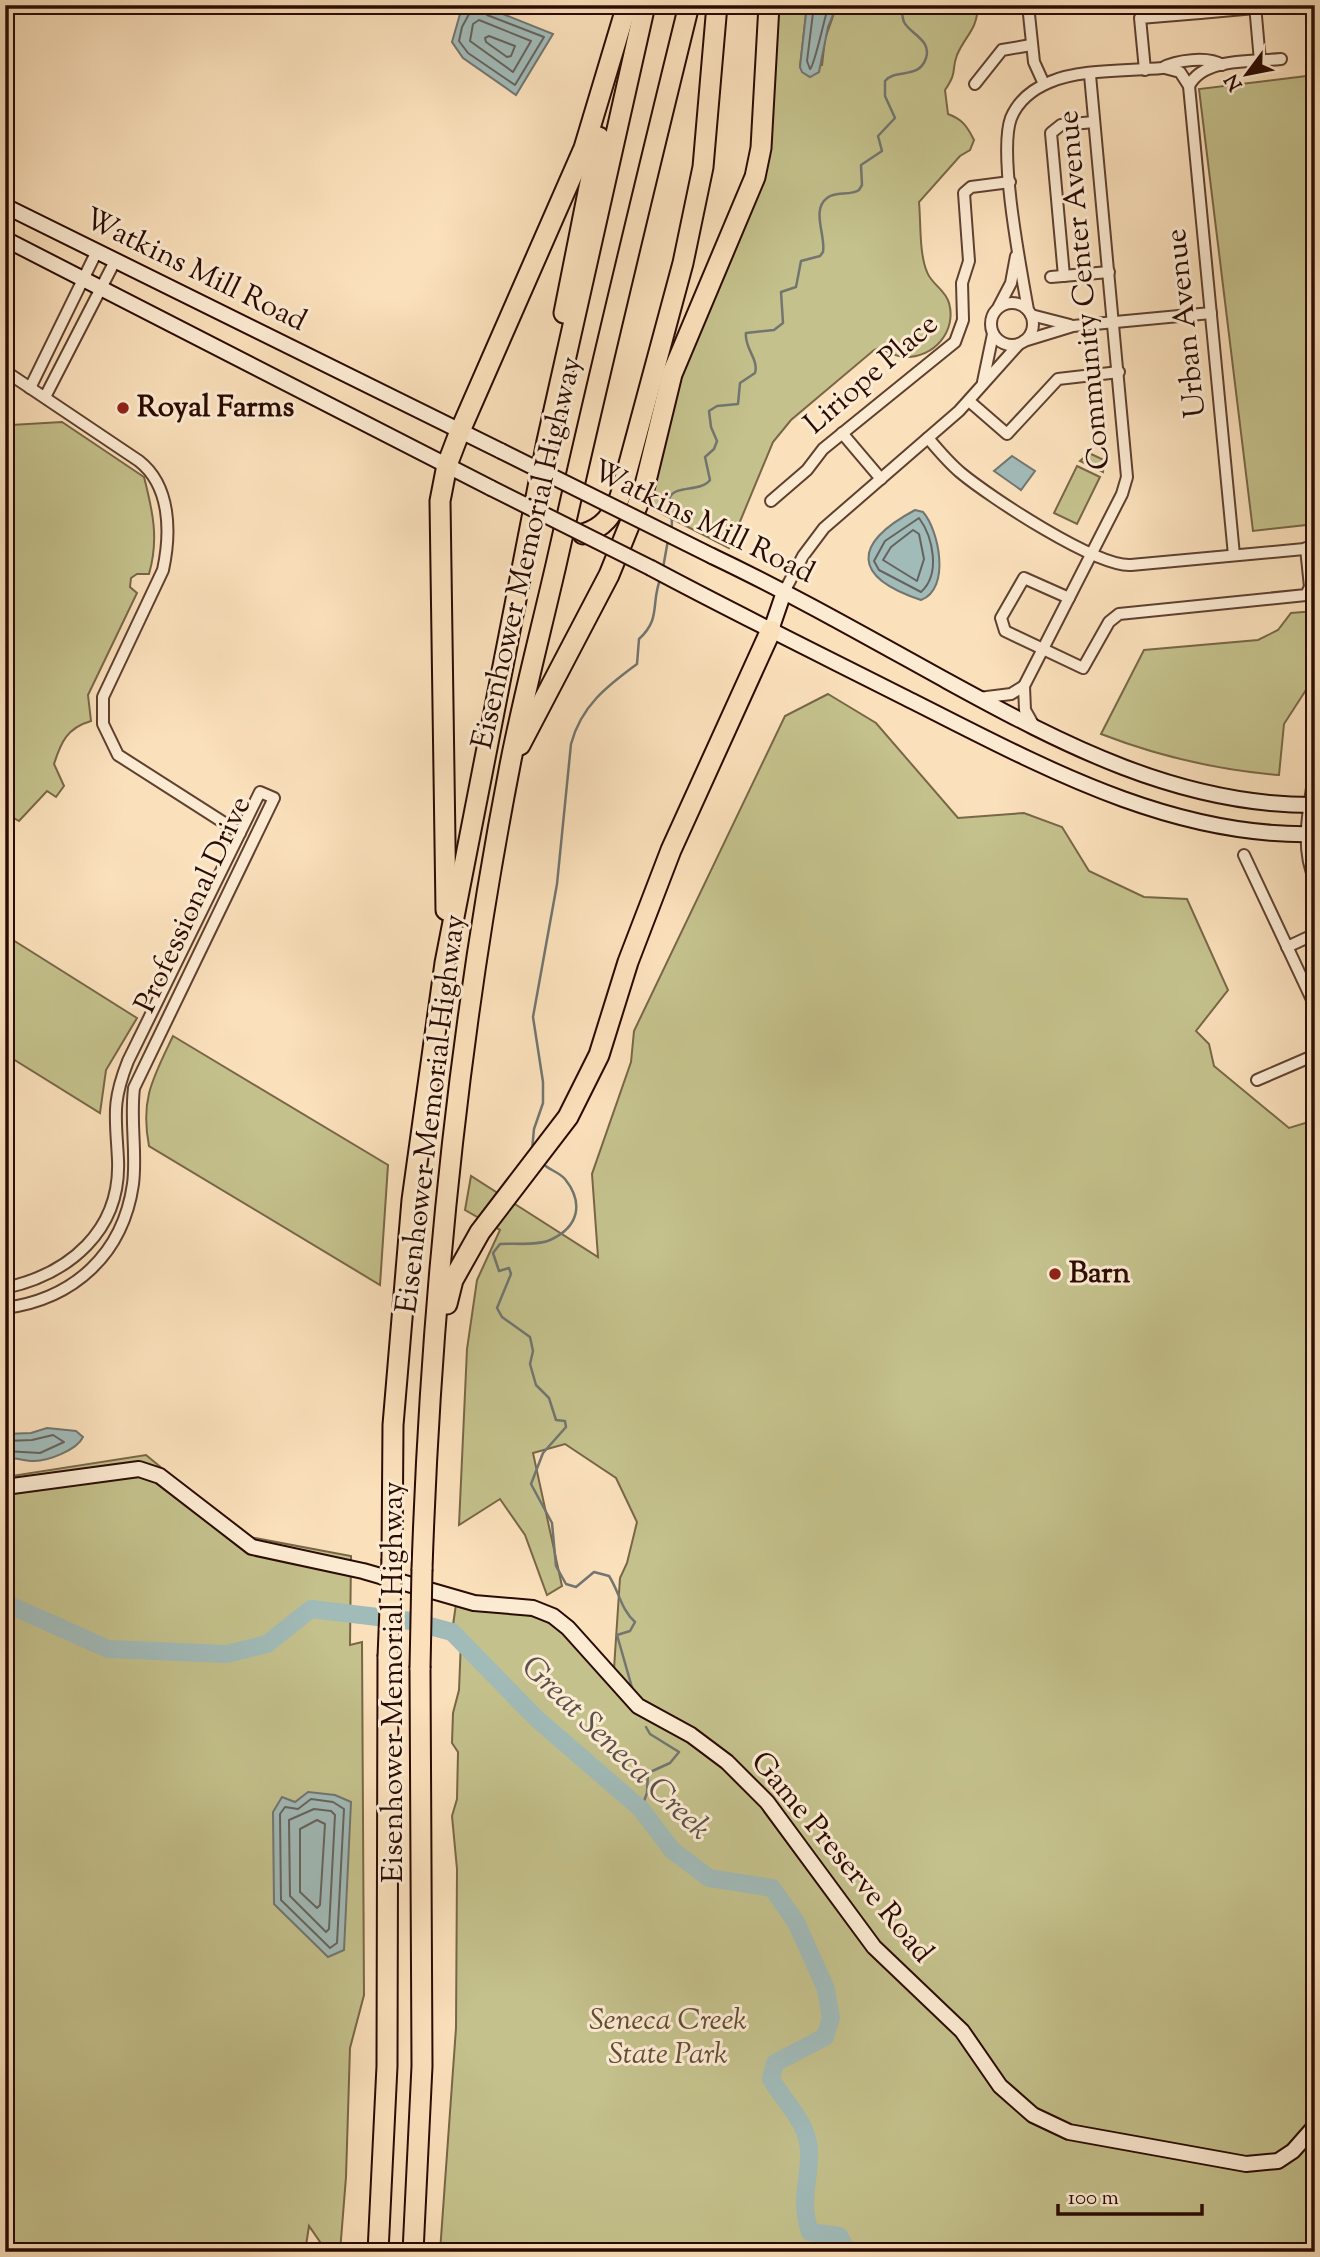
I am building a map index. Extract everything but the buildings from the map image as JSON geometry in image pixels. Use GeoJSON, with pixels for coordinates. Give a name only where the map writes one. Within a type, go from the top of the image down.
{"type":"FeatureCollection","features":[{"type":"Feature","properties":{"kind":"highway"},"geometry":{"type":"LineString","coordinates":[[445,963],[447,895],[440,502],[447,465],[584,148],[627,5]]}},
{"type":"Feature","properties":{"kind":"highway"},"geometry":{"type":"LineString","coordinates":[[378,2252],[387,2066],[388,1657],[393,1425],[410,1213],[445,963],[558,397],[645,5]]}},
{"type":"Feature","properties":{"kind":"highway","name":"Eisenhower Memorial Highway"},"geometry":{"type":"LineString","coordinates":[[412,2252],[422,2066],[420,1668],[427,1419],[435,1349],[445,1204],[468,1012],[512,758],[607,342],[689,5]]}},
{"type":"Feature","properties":{"kind":"highway"},"geometry":{"type":"LineString","coordinates":[[583,534],[596,530],[617,503],[684,263],[701,179],[718,5]]}},
{"type":"Feature","properties":{"kind":"highway"},"geometry":{"type":"LineString","coordinates":[[512,758],[535,720],[609,575],[644,489],[672,374],[755,177],[761,148],[769,5]]}},
{"type":"Feature","properties":{"kind":"highway"},"geometry":{"type":"LineString","coordinates":[[558,397],[555,360],[621,25]]}},
{"type":"Feature","properties":{"kind":"highway"},"geometry":{"type":"LineString","coordinates":[[435,1349],[453,1280],[480,1232],[568,1117],[599,1055],[628,962],[671,850],[771,630]]}},
{"type":"Feature","properties":{"kind":"main road","name":"Watkins Mill Road"},"geometry":{"type":"LineString","coordinates":[[5,206],[501,451],[617,503],[1036,729],[1114,765],[1183,787],[1234,798],[1312,805]]}},
{"type":"Feature","properties":{"kind":"main road","name":"Watkins Mill Road"},"geometry":{"type":"LineString","coordinates":[[5,239],[730,610],[1090,788],[1181,817],[1231,828],[1311,834]]}},
{"type":"Feature","properties":{"kind":"main road"},"geometry":{"type":"LineString","coordinates":[[771,630],[784,592]]}},
{"type":"Feature","properties":{"kind":"main road","name":"Game Preserve Road"},"geometry":{"type":"LineString","coordinates":[[5,1488],[139,1469],[160,1476],[252,1547],[363,1571],[474,1603],[533,1608],[553,1616],[568,1628],[638,1706],[691,1735],[727,1762],[767,1801],[874,1947],[962,2032],[1000,2086],[1033,2115],[1069,2132],[1246,2164],[1278,2161],[1293,2151],[1315,2126]]}},
{"type":"Feature","properties":{"kind":"street"},"geometry":{"type":"LineString","coordinates":[[1028,5],[1031,45],[1036,68],[1045,85]]}},
{"type":"Feature","properties":{"kind":"street"},"geometry":{"type":"LineString","coordinates":[[1139,5],[1145,70]]}},
{"type":"Feature","properties":{"kind":"street"},"geometry":{"type":"LineString","coordinates":[[1140,19],[1200,9],[1255,6],[1260,61]]}},
{"type":"Feature","properties":{"kind":"street"},"geometry":{"type":"LineString","coordinates":[[975,84],[1002,50],[1031,45]]}},
{"type":"Feature","properties":{"kind":"street"},"geometry":{"type":"LineString","coordinates":[[1162,68],[1180,72],[1189,86],[1200,72],[1222,65],[1281,59]]}},
{"type":"Feature","properties":{"kind":"street"},"geometry":{"type":"LineString","coordinates":[[784,592],[799,563],[824,527],[969,401],[1031,332],[1017,246],[1007,138],[1011,120],[1024,99],[1058,79],[1162,68],[1173,63],[1209,60],[1222,65]]}},
{"type":"Feature","properties":{"kind":"street","name":"Community Center Avenue"},"geometry":{"type":"LineString","coordinates":[[1024,686],[1122,494],[1127,477],[1090,75]]}},
{"type":"Feature","properties":{"kind":"street","name":"Urban Avenue"},"geometry":{"type":"LineString","coordinates":[[1189,86],[1234,555]]}},
{"type":"Feature","properties":{"kind":"street"},"geometry":{"type":"LineString","coordinates":[[1064,276],[1051,133],[1061,125],[1094,122]]}},
{"type":"Feature","properties":{"kind":"street","name":"Liriope Place"},"geometry":{"type":"LineString","coordinates":[[771,501],[778,488],[955,342],[963,320],[962,283],[969,261],[964,193],[971,187],[1010,182]]}},
{"type":"Feature","properties":{"kind":"street"},"geometry":{"type":"LineString","coordinates":[[981,388],[993,334],[991,317],[1012,283],[1017,246]]}},
{"type":"Feature","properties":{"kind":"street"},"geometry":{"type":"LineString","coordinates":[[30,388],[97,251]]}},
{"type":"Feature","properties":{"kind":"street"},"geometry":{"type":"LineString","coordinates":[[45,397],[99,287],[116,261]]}},
{"type":"Feature","properties":{"kind":"street"},"geometry":{"type":"LineString","coordinates":[[1051,277],[1109,272]]}},
{"type":"Feature","properties":{"kind":"street"},"geometry":{"type":"LineString","coordinates":[[998,308],[1013,303],[1029,312],[1073,326]]}},
{"type":"Feature","properties":{"kind":"street"},"geometry":{"type":"LineString","coordinates":[[993,334],[1007,345],[1022,343],[1073,326],[1211,313]]}},
{"type":"Feature","properties":{"kind":"street"},"geometry":{"type":"LineString","coordinates":[[5,371],[150,469],[159,486],[165,509],[167,547],[163,570],[103,696],[101,712],[109,742],[118,755],[240,833]]}},
{"type":"Feature","properties":{"kind":"street"},"geometry":{"type":"LineString","coordinates":[[969,401],[1007,434],[1058,379],[1119,372]]}},
{"type":"Feature","properties":{"kind":"street"},"geometry":{"type":"LineString","coordinates":[[842,433],[881,479]]}},
{"type":"Feature","properties":{"kind":"street"},"geometry":{"type":"LineString","coordinates":[[928,438],[969,479],[1044,528],[1092,553],[1125,565],[1310,548],[1310,587],[1306,595],[1119,614],[1109,622],[1083,668],[1004,631],[1000,625],[1019,581],[1031,578],[1069,598]]}},
{"type":"Feature","properties":{"kind":"street"},"geometry":{"type":"LineString","coordinates":[[979,698],[1011,694],[1024,686],[1025,710],[1036,729]]}},
{"type":"Feature","properties":{"kind":"street"},"geometry":{"type":"LineString","coordinates":[[1315,769],[1308,859],[1315,880]]}},
{"type":"Feature","properties":{"kind":"street","name":"Professional Drive"},"geometry":{"type":"LineString","coordinates":[[5,1288],[43,1278],[72,1261],[106,1222],[118,1173],[113,1120],[116,1093],[128,1061],[260,792],[274,797],[134,1088],[130,1118],[133,1184],[126,1218],[116,1240],[92,1268],[63,1291],[33,1305],[5,1308]]}},
{"type":"Feature","properties":{"kind":"street"},"geometry":{"type":"LineString","coordinates":[[1244,855],[1315,1006]]}},
{"type":"Feature","properties":{"kind":"street"},"geometry":{"type":"LineString","coordinates":[[1287,947],[1315,934]]}},
{"type":"Feature","properties":{"kind":"street"},"geometry":{"type":"LineString","coordinates":[[1257,1080],[1315,1055]]}},
{"type":"Feature","properties":{"kind":"green space"},"geometry":{"type":"Polygon","coordinates":[[[773,5],[807,5],[800,67],[822,65],[825,39],[837,5],[978,5],[973,27],[960,48],[953,75],[945,90],[948,114],[964,124],[974,140],[970,150],[960,156],[919,202],[924,264],[929,276],[945,294],[949,303],[950,323],[946,333],[934,348],[916,356],[898,356],[879,348],[874,350],[791,420],[773,442],[729,548],[645,505],[675,384],[751,204],[773,5]]]}},
{"type":"Feature","properties":{"kind":"green space"},"geometry":{"type":"Polygon","coordinates":[[[1315,75],[1315,524],[1253,531],[1199,89],[1315,75]]]}},
{"type":"Feature","properties":{"kind":"green space"},"geometry":{"type":"Polygon","coordinates":[[[5,421],[11,425],[62,422],[144,477],[154,537],[149,574],[137,574],[131,578],[130,587],[137,593],[88,695],[91,721],[76,728],[66,737],[54,764],[64,786],[56,797],[47,791],[19,821],[5,813],[5,421]]]}},
{"type":"Feature","properties":{"kind":"green space"},"geometry":{"type":"Polygon","coordinates":[[[1089,453],[1104,460],[1103,472],[1080,461],[1089,453]]]}},
{"type":"Feature","properties":{"kind":"green space"},"geometry":{"type":"Polygon","coordinates":[[[1077,466],[1100,477],[1077,524],[1054,513],[1077,466]]]}},
{"type":"Feature","properties":{"kind":"green space"},"geometry":{"type":"Polygon","coordinates":[[[1315,611],[1315,676],[1284,724],[1279,775],[1188,761],[1101,734],[1144,650],[1258,640],[1278,630],[1291,613],[1315,611]]]}},
{"type":"Feature","properties":{"kind":"green space","name":"Seneca Creek State Park"},"geometry":{"type":"Polygon","coordinates":[[[828,694],[876,723],[958,818],[1024,813],[1062,827],[1089,871],[1144,897],[1187,899],[1228,990],[1196,1031],[1209,1044],[1214,1066],[1289,1128],[1315,1120],[1315,2252],[440,2252],[456,2028],[457,1869],[452,1816],[457,1799],[458,1752],[452,1743],[453,1713],[459,1690],[461,1641],[452,1632],[456,1604],[518,1612],[548,1622],[578,1644],[613,1684],[620,1578],[627,1563],[637,1522],[616,1478],[565,1444],[533,1453],[562,1586],[547,1595],[525,1535],[500,1499],[459,1525],[467,1349],[477,1280],[500,1230],[465,1210],[471,1176],[598,1257],[592,1174],[631,1062],[634,1031],[785,716],[828,694]]]}},
{"type":"Feature","properties":{"kind":"green space"},"geometry":{"type":"Polygon","coordinates":[[[5,935],[137,1018],[106,1070],[100,1113],[5,1054],[5,935]]]}},
{"type":"Feature","properties":{"kind":"green space"},"geometry":{"type":"Polygon","coordinates":[[[173,1036],[388,1165],[380,1285],[149,1146],[147,1102],[154,1077],[173,1036]]]}},
{"type":"Feature","properties":{"kind":"green space"},"geometry":{"type":"Polygon","coordinates":[[[146,1455],[244,1536],[351,1556],[350,1645],[362,1642],[364,1995],[350,2048],[346,2177],[340,2252],[327,2252],[309,2226],[305,2252],[5,2252],[5,1477],[146,1455]]]}},
{"type":"Feature","properties":{"kind":"water"},"geometry":{"type":"Polygon","coordinates":[[[807,5],[837,5],[828,27],[819,72],[810,77],[802,72],[800,67],[807,5]]]}},
{"type":"Feature","properties":{"kind":"water"},"geometry":{"type":"Polygon","coordinates":[[[470,6],[488,8],[553,34],[516,95],[463,58],[452,42],[460,14],[470,6]]]}},
{"type":"Feature","properties":{"kind":"water"},"geometry":{"type":"Polygon","coordinates":[[[1012,456],[1035,471],[1021,490],[994,471],[1012,456]]]}},
{"type":"Feature","properties":{"kind":"water"},"geometry":{"type":"Polygon","coordinates":[[[915,510],[923,512],[929,520],[939,559],[936,584],[930,594],[921,600],[882,581],[872,570],[868,559],[871,547],[880,535],[915,510]]]}},
{"type":"Feature","properties":{"kind":"water"},"geometry":{"type":"Polygon","coordinates":[[[47,1428],[76,1431],[83,1437],[69,1450],[47,1459],[34,1461],[5,1458],[5,1434],[31,1433],[47,1428]]]}},
{"type":"Feature","properties":{"kind":"water"},"geometry":{"type":"Polygon","coordinates":[[[308,1792],[335,1795],[351,1802],[344,1950],[328,1957],[274,1904],[273,1812],[282,1797],[295,1802],[308,1792]]]}},
{"type":"Feature","properties":{"kind":"waterway"},"geometry":{"type":"LineString","coordinates":[[671,530],[669,503],[673,493],[701,486],[710,480],[705,457],[714,449],[717,441],[711,427],[709,411],[717,406],[738,404],[740,383],[755,373],[755,363],[747,344],[746,333],[774,330],[783,323],[781,292],[796,287],[801,261],[820,256],[823,252],[819,216],[822,203],[830,196],[859,190],[862,185],[861,165],[882,151],[878,136],[895,118],[885,96],[885,81],[895,75],[913,72],[923,65],[926,46],[904,22],[901,5]]}},
{"type":"Feature","properties":{"kind":"waterway"},"geometry":{"type":"LineString","coordinates":[[663,568],[668,540]]}},
{"type":"Feature","properties":{"kind":"waterway"},"geometry":{"type":"LineString","coordinates":[[532,1150],[534,1129],[543,1103],[543,1082],[533,1017],[557,884],[571,744],[581,719],[596,698],[637,664],[639,639],[651,624],[661,577]]}},
{"type":"Feature","properties":{"kind":"waterway"},"geometry":{"type":"LineString","coordinates":[[542,1163],[563,1177],[571,1188],[575,1197],[576,1214],[560,1235],[545,1242],[500,1244],[493,1253],[499,1271],[509,1268],[511,1274],[497,1308],[502,1317],[530,1337],[533,1351],[530,1364],[536,1385],[549,1398],[556,1420],[565,1421],[566,1427],[543,1453],[531,1484],[552,1523],[556,1566],[566,1584],[576,1587],[594,1572],[609,1576],[626,1612],[635,1622],[630,1631],[617,1635],[633,1691]]}},
{"type":"Feature","properties":{"kind":"waterway","name":"Great Seneca Creek"},"geometry":{"type":"LineString","coordinates":[[5,1603],[108,1649],[227,1654],[267,1644],[311,1609],[411,1621],[452,1632],[537,1719],[641,1809],[672,1850],[709,1878],[772,1888],[796,1922],[826,1989],[831,2018],[825,2037],[775,2063],[771,2079],[800,2122],[808,2141],[805,2210],[810,2232],[839,2236],[848,2252]]}},
{"type":"Feature","properties":{"kind":"waterway"},"geometry":{"type":"LineString","coordinates":[[641,1809],[647,1793],[648,1773],[670,1763],[679,1752],[650,1734],[646,1727]]}},
{"type":"Feature","properties":{"kind":"place","name":"Royal Farms"},"geometry":{"type":"Point","coordinates":[123,408]}},
{"type":"Feature","properties":{"kind":"place","name":"Barn"},"geometry":{"type":"Point","coordinates":[1055,1274]}}]}
